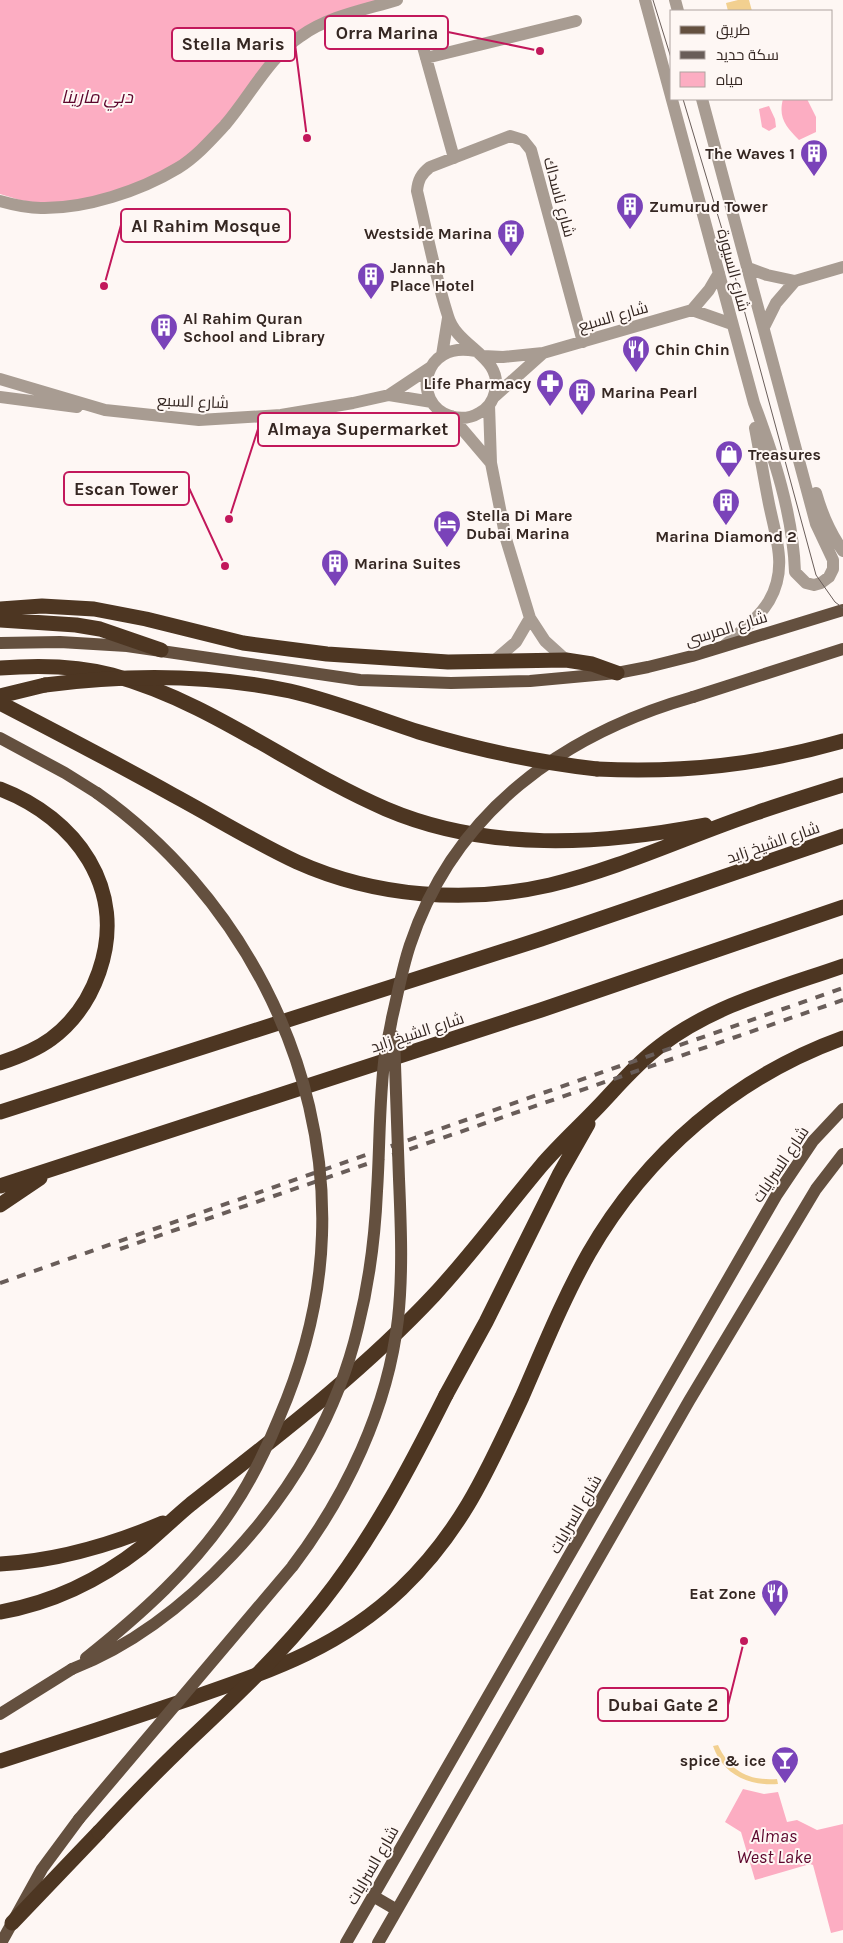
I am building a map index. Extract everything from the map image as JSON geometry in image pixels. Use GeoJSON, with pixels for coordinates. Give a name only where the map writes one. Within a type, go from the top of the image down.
{"type":"FeatureCollection","features":[{"type":"Feature","properties":{"kind":"highway"},"geometry":{"type":"LineString","coordinates":[[0,609],[42,606],[94,609],[146,619],[243,643],[327,654],[424,661],[566,660],[592,664],[617,673]]}},
{"type":"Feature","properties":{"kind":"highway"},"geometry":{"type":"LineString","coordinates":[[0,620],[76,625],[100,629],[161,650]]}},
{"type":"Feature","properties":{"kind":"highway"},"geometry":{"type":"LineString","coordinates":[[0,668],[34,665],[60,667],[85,670],[136,682],[208,714],[339,787],[386,809],[468,834],[525,841],[603,839],[680,830],[756,813]]}},
{"type":"Feature","properties":{"kind":"highway"},"geometry":{"type":"LineString","coordinates":[[0,696],[45,686],[102,679],[167,677],[224,681],[288,691],[323,700],[417,731],[491,752],[535,761],[597,769],[668,770],[739,764],[774,758],[843,741]]}},
{"type":"Feature","properties":{"kind":"highway"},"geometry":{"type":"LineString","coordinates":[[0,703],[298,862],[352,881],[408,892],[494,894],[550,885],[673,844],[756,813],[843,785]]}},
{"type":"Feature","properties":{"kind":"highway"},"geometry":{"type":"LineString","coordinates":[[0,789],[37,807],[56,820],[72,836],[97,874],[104,896],[107,918],[106,941],[102,963],[84,1005],[52,1038],[33,1050],[0,1063]]}},
{"type":"Feature","properties":{"kind":"highway","name":"شارع الشيخ زايد"},"geometry":{"type":"LineString","coordinates":[[0,1112],[541,939],[843,836]]}},
{"type":"Feature","properties":{"kind":"highway","name":"شارع الشيخ زايد"},"geometry":{"type":"LineString","coordinates":[[0,1186],[531,1013],[843,907]]}},
{"type":"Feature","properties":{"kind":"highway"},"geometry":{"type":"LineString","coordinates":[[0,1612],[32,1605],[85,1583],[134,1552],[171,1520],[319,1404],[401,1329],[466,1259],[560,1144],[638,1064],[684,1029],[736,1004],[843,966]]}},
{"type":"Feature","properties":{"kind":"highway"},"geometry":{"type":"LineString","coordinates":[[0,1761],[141,1716],[275,1669],[318,1649],[380,1608],[436,1553],[466,1511],[490,1465],[587,1256],[616,1211],[639,1181],[681,1136],[728,1098],[781,1065],[843,1038]]}},
{"type":"Feature","properties":{"kind":"highway"},"geometry":{"type":"LineString","coordinates":[[12,1923],[155,1774],[267,1666],[322,1602],[347,1568],[391,1499],[486,1322],[559,1175],[599,1106]]}},
{"type":"Feature","properties":{"kind":"highway"},"geometry":{"type":"LineString","coordinates":[[0,1205],[50,1171]]}},
{"type":"Feature","properties":{"kind":"highway"},"geometry":{"type":"LineString","coordinates":[[0,1564],[73,1553],[135,1534],[171,1520]]}},
{"type":"Feature","properties":{"kind":"main road","name":"شارع المرسى"},"geometry":{"type":"LineString","coordinates":[[0,642],[93,643],[161,650],[315,674],[406,683],[530,681],[617,673],[677,660],[843,610]]}},
{"type":"Feature","properties":{"kind":"main road"},"geometry":{"type":"LineString","coordinates":[[72,1669],[121,1646],[198,1590],[245,1541],[275,1504],[302,1464],[325,1421],[351,1354],[368,1283],[376,1206],[384,1064],[403,966],[427,903],[456,852],[488,813],[510,792],[533,773],[583,741],[637,715],[843,649]]}},
{"type":"Feature","properties":{"kind":"main road"},"geometry":{"type":"LineString","coordinates":[[0,738],[65,773],[125,813],[176,860],[220,913],[258,971],[286,1034],[308,1099],[320,1167],[322,1234],[317,1289],[298,1369],[260,1460],[233,1509],[199,1553],[144,1608],[106,1642],[72,1669],[0,1714]]}},
{"type":"Feature","properties":{"kind":"main road"},"geometry":{"type":"LineString","coordinates":[[1,1943],[42,1869],[79,1819],[305,1550],[338,1498],[356,1461],[371,1424],[386,1378],[393,1350],[401,1292],[402,1240],[393,1016]]}},
{"type":"Feature","properties":{"kind":"main road","name":"شارع السرايات"},"geometry":{"type":"LineString","coordinates":[[346,1943],[776,1196],[813,1141],[843,1109]]}},
{"type":"Feature","properties":{"kind":"main road"},"geometry":{"type":"LineString","coordinates":[[378,1943],[689,1401],[816,1189],[843,1154]]}},
{"type":"Feature","properties":{"kind":"main road"},"geometry":{"type":"LineString","coordinates":[[373,1896],[397,1910]]}},
{"type":"Feature","properties":{"kind":"street"},"geometry":{"type":"LineString","coordinates":[[0,201],[22,207],[66,207],[113,196],[147,184],[179,167],[205,146],[243,104],[280,55],[300,36],[327,21],[396,0]]}},
{"type":"Feature","properties":{"kind":"street","name":"شارع السيورة"},"geometry":{"type":"LineString","coordinates":[[645,0],[670,94]]}},
{"type":"Feature","properties":{"kind":"street"},"geometry":{"type":"LineString","coordinates":[[426,58],[576,21]]}},
{"type":"Feature","properties":{"kind":"street"},"geometry":{"type":"LineString","coordinates":[[418,29],[454,158]]}},
{"type":"Feature","properties":{"kind":"street","name":"شارع السيورة"},"geometry":{"type":"LineString","coordinates":[[671,100],[754,403],[787,511],[793,541],[795,572],[806,583],[814,585],[829,578],[833,569],[832,560],[816,524],[702,100]]}},
{"type":"Feature","properties":{"kind":"street","name":"شارع ناسداك"},"geometry":{"type":"LineString","coordinates":[[479,354],[455,330],[448,318],[418,191],[419,179],[424,172],[510,136],[523,140],[531,150],[582,342]]}},
{"type":"Feature","properties":{"kind":"street"},"geometry":{"type":"LineString","coordinates":[[748,268],[767,276],[795,281],[843,267]]}},
{"type":"Feature","properties":{"kind":"street"},"geometry":{"type":"LineString","coordinates":[[719,273],[709,290],[692,310],[732,324]]}},
{"type":"Feature","properties":{"kind":"street"},"geometry":{"type":"LineString","coordinates":[[764,327],[776,303],[795,281]]}},
{"type":"Feature","properties":{"kind":"street","name":"شارع السبع"},"geometry":{"type":"LineString","coordinates":[[479,354],[503,358],[543,353],[692,310]]}},
{"type":"Feature","properties":{"kind":"street","name":"شارع ناسداك"},"geometry":{"type":"LineString","coordinates":[[442,355],[448,318]]}},
{"type":"Feature","properties":{"kind":"street"},"geometry":{"type":"LineString","coordinates":[[491,401],[481,412],[471,417],[461,418],[443,413],[432,402],[427,384],[431,367],[442,355],[452,350],[463,349],[479,354],[491,364],[496,386],[491,401],[488,424],[491,463],[506,540],[530,618],[546,642],[566,660]]}},
{"type":"Feature","properties":{"kind":"street","name":"شارع السبع"},"geometry":{"type":"LineString","coordinates":[[491,401],[543,353]]}},
{"type":"Feature","properties":{"kind":"street","name":"شارع السبع"},"geometry":{"type":"LineString","coordinates":[[0,379],[105,410],[176,419],[232,419],[282,415],[389,395],[431,367]]}},
{"type":"Feature","properties":{"kind":"street","name":"شارع السبع"},"geometry":{"type":"LineString","coordinates":[[389,395],[432,402]]}},
{"type":"Feature","properties":{"kind":"street"},"geometry":{"type":"LineString","coordinates":[[0,397],[40,404],[105,410]]}},
{"type":"Feature","properties":{"kind":"street","name":"شارع السيورة"},"geometry":{"type":"LineString","coordinates":[[726,645],[759,614],[768,602],[776,586],[780,571],[779,548],[756,430],[754,403]]}},
{"type":"Feature","properties":{"kind":"street"},"geometry":{"type":"LineString","coordinates":[[450,416],[491,463]]}},
{"type":"Feature","properties":{"kind":"street","name":"شارع السيورة"},"geometry":{"type":"LineString","coordinates":[[799,457],[811,480],[825,520],[843,551]]}},
{"type":"Feature","properties":{"kind":"street"},"geometry":{"type":"LineString","coordinates":[[495,660],[516,642],[530,618]]}},
{"type":"Feature","properties":{"kind":"shaded area"},"geometry":{"type":"Polygon","coordinates":[[[749,0],[752,10],[728,10],[726,3],[749,0]]]}},
{"type":"Feature","properties":{"kind":"shaded area"},"geometry":{"type":"Polygon","coordinates":[[[718,1745],[734,1768],[749,1776],[777,1779],[778,1784],[757,1783],[738,1777],[717,1756],[713,1746],[718,1745]]]}},
{"type":"Feature","properties":{"kind":"water","name":"دبي مارينا"},"geometry":{"type":"Polygon","coordinates":[[[0,0],[385,0],[289,39],[239,104],[177,168],[107,195],[49,205],[0,194],[0,0]]]}},
{"type":"Feature","properties":{"kind":"water"},"geometry":{"type":"Polygon","coordinates":[[[783,100],[808,100],[816,117],[816,132],[799,140],[784,122],[783,100]]]}},
{"type":"Feature","properties":{"kind":"water"},"geometry":{"type":"Polygon","coordinates":[[[769,106],[775,119],[776,127],[769,131],[762,127],[759,109],[769,106]]]}},
{"type":"Feature","properties":{"kind":"water","name":"Almas West Lake"},"geometry":{"type":"Polygon","coordinates":[[[743,1789],[764,1794],[778,1792],[787,1822],[797,1820],[817,1830],[843,1824],[843,1930],[831,1933],[813,1865],[810,1864],[755,1880],[741,1832],[725,1822],[743,1789]]]}},
{"type":"Feature","properties":{"kind":"tram line"},"geometry":{"type":"LineString","coordinates":[[653,0],[670,55]]}},
{"type":"Feature","properties":{"kind":"tram line"},"geometry":{"type":"LineString","coordinates":[[683,100],[724,236],[816,575],[835,602],[843,608]]}},
{"type":"Feature","properties":{"kind":"railway"},"geometry":{"type":"LineString","coordinates":[[0,1283],[843,988]]}},
{"type":"Feature","properties":{"kind":"railway"},"geometry":{"type":"LineString","coordinates":[[120,1249],[843,1000]]}},
{"type":"Feature","properties":{"kind":"place","name":"Orra Marina"},"geometry":{"type":"Point","coordinates":[540,51]}},
{"type":"Feature","properties":{"kind":"place","name":"Stella Maris"},"geometry":{"type":"Point","coordinates":[307,138]}},
{"type":"Feature","properties":{"kind":"place","name":"The Waves 1"},"geometry":{"type":"Point","coordinates":[814,177]}},
{"type":"Feature","properties":{"kind":"place","name":"Zumurud Tower"},"geometry":{"type":"Point","coordinates":[630,230]}},
{"type":"Feature","properties":{"kind":"place","name":"Westside Marina"},"geometry":{"type":"Point","coordinates":[511,257]}},
{"type":"Feature","properties":{"kind":"place","name":"Al Rahim Mosque"},"geometry":{"type":"Point","coordinates":[104,286]}},
{"type":"Feature","properties":{"kind":"place","name":"Jannah Place Hotel"},"geometry":{"type":"Point","coordinates":[371,300]}},
{"type":"Feature","properties":{"kind":"place","name":"Al Rahim Quran School and Library"},"geometry":{"type":"Point","coordinates":[164,351]}},
{"type":"Feature","properties":{"kind":"place","name":"Chin Chin"},"geometry":{"type":"Point","coordinates":[636,373]}},
{"type":"Feature","properties":{"kind":"place","name":"Life Pharmacy"},"geometry":{"type":"Point","coordinates":[550,407]}},
{"type":"Feature","properties":{"kind":"place","name":"Marina Pearl"},"geometry":{"type":"Point","coordinates":[582,416]}},
{"type":"Feature","properties":{"kind":"place","name":"Treasures"},"geometry":{"type":"Point","coordinates":[729,478]}},
{"type":"Feature","properties":{"kind":"place","name":"Almaya Supermarket"},"geometry":{"type":"Point","coordinates":[229,519]}},
{"type":"Feature","properties":{"kind":"place","name":"Marina Diamond 2"},"geometry":{"type":"Point","coordinates":[726,526]}},
{"type":"Feature","properties":{"kind":"place","name":"Stella Di Mare Dubai Marina"},"geometry":{"type":"Point","coordinates":[447,548]}},
{"type":"Feature","properties":{"kind":"place","name":"Escan Tower"},"geometry":{"type":"Point","coordinates":[225,566]}},
{"type":"Feature","properties":{"kind":"place","name":"Marina Suites"},"geometry":{"type":"Point","coordinates":[335,587]}},
{"type":"Feature","properties":{"kind":"place","name":"Eat Zone"},"geometry":{"type":"Point","coordinates":[775,1617]}},
{"type":"Feature","properties":{"kind":"place","name":"Dubai Gate 2"},"geometry":{"type":"Point","coordinates":[744,1641]}},
{"type":"Feature","properties":{"kind":"place","name":"spice & ice"},"geometry":{"type":"Point","coordinates":[785,1784]}}]}
